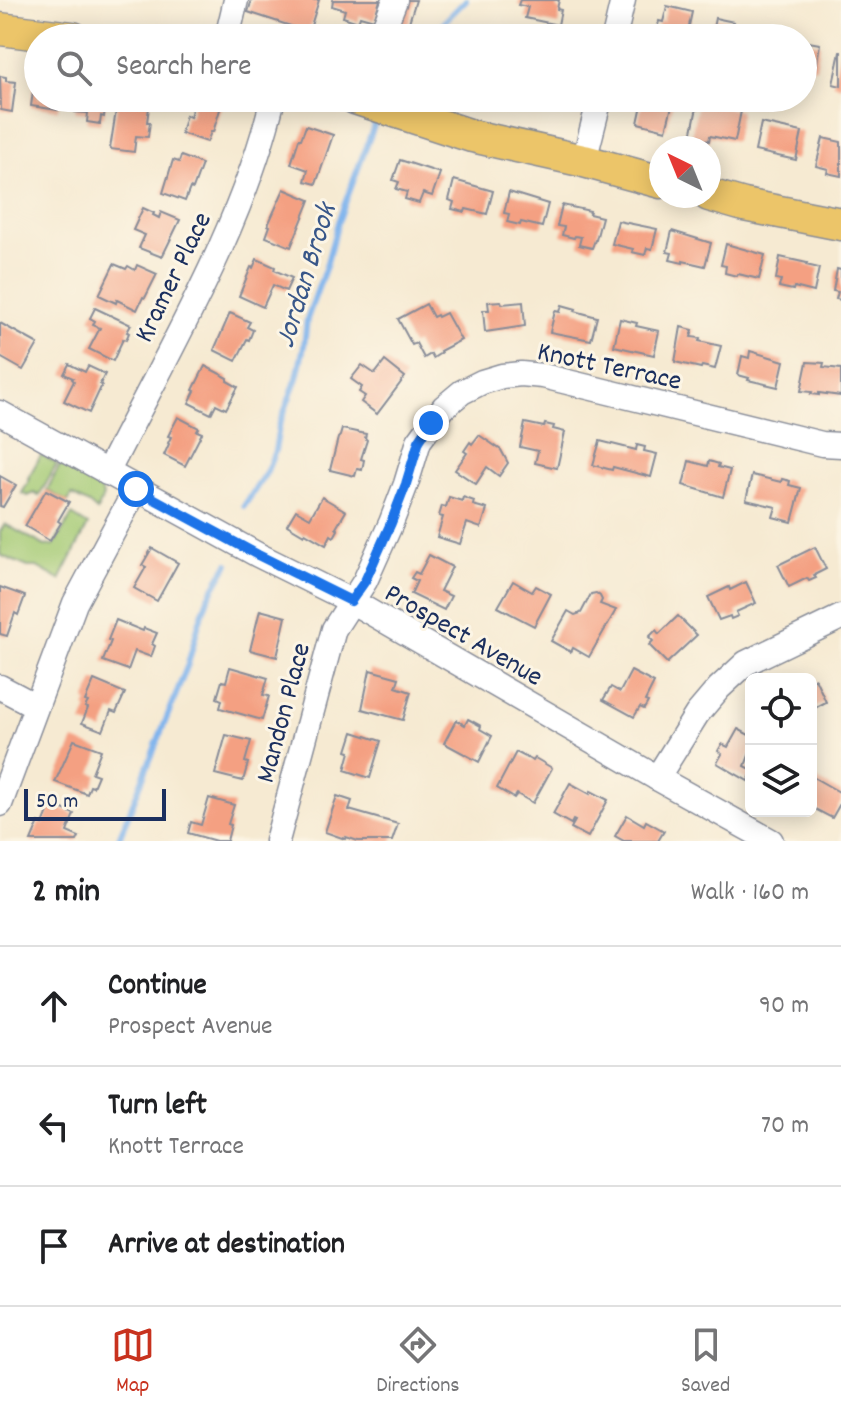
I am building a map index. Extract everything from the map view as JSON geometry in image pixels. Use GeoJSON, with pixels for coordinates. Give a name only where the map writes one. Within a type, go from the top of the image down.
{"type":"FeatureCollection","features":[{"type":"Feature","properties":{"kind":"main road"},"geometry":{"type":"LineString","coordinates":[[0,29],[24,32]]}},
{"type":"Feature","properties":{"kind":"main road"},"geometry":{"type":"LineString","coordinates":[[400,112],[472,136],[649,179]]}},
{"type":"Feature","properties":{"kind":"main road"},"geometry":{"type":"LineString","coordinates":[[721,198],[841,224]]}},
{"type":"Feature","properties":{"kind":"street"},"geometry":{"type":"LineString","coordinates":[[230,24],[236,0]]}},
{"type":"Feature","properties":{"kind":"street"},"geometry":{"type":"LineString","coordinates":[[386,24],[395,0]]}},
{"type":"Feature","properties":{"kind":"street"},"geometry":{"type":"LineString","coordinates":[[617,24],[623,0]]}},
{"type":"Feature","properties":{"kind":"street","name":"Kramer Place"},"geometry":{"type":"LineString","coordinates":[[107,473],[235,214],[269,112]]}},
{"type":"Feature","properties":{"kind":"street"},"geometry":{"type":"LineString","coordinates":[[584,161],[596,112]]}},
{"type":"Feature","properties":{"kind":"street","name":"Knott Terrace"},"geometry":{"type":"LineString","coordinates":[[351,601],[365,581],[391,523],[419,441],[444,407],[462,392],[482,382],[521,374],[543,376],[822,444],[841,445]]}},
{"type":"Feature","properties":{"kind":"street","name":"Prospect Avenue"},"geometry":{"type":"LineString","coordinates":[[0,413],[258,555],[351,601],[771,841]]}},
{"type":"Feature","properties":{"kind":"street"},"geometry":{"type":"LineString","coordinates":[[0,804],[75,603],[136,489]]}},
{"type":"Feature","properties":{"kind":"street","name":"Mandon Place"},"geometry":{"type":"LineString","coordinates":[[277,841],[334,629],[351,601]]}},
{"type":"Feature","properties":{"kind":"street"},"geometry":{"type":"LineString","coordinates":[[657,778],[697,714],[746,663],[841,617]]}},
{"type":"Feature","properties":{"kind":"street"},"geometry":{"type":"LineString","coordinates":[[0,687],[36,706]]}},
{"type":"Feature","properties":{"kind":"green space"},"geometry":{"type":"Polygon","coordinates":[[[41,455],[57,464],[39,496],[34,493],[28,496],[22,493],[41,455]]]}},
{"type":"Feature","properties":{"kind":"green space"},"geometry":{"type":"Polygon","coordinates":[[[60,465],[100,488],[103,496],[97,511],[72,495],[68,502],[47,490],[60,465]]]}},
{"type":"Feature","properties":{"kind":"green space"},"geometry":{"type":"Polygon","coordinates":[[[72,515],[88,525],[60,580],[37,567],[28,567],[0,555],[0,532],[5,524],[45,546],[54,545],[72,515]]]}},
{"type":"Feature","properties":{"kind":"building"},"geometry":{"type":"Polygon","coordinates":[[[252,0],[319,0],[312,24],[285,24],[248,12],[252,0]]]}},
{"type":"Feature","properties":{"kind":"building"},"geometry":{"type":"Polygon","coordinates":[[[333,0],[380,0],[374,20],[360,16],[358,22],[343,17],[345,10],[332,6],[333,0]]]}},
{"type":"Feature","properties":{"kind":"building"},"geometry":{"type":"Polygon","coordinates":[[[402,0],[416,0],[408,24],[394,24],[402,0]]]}},
{"type":"Feature","properties":{"kind":"building"},"geometry":{"type":"Polygon","coordinates":[[[520,0],[559,0],[558,24],[525,18],[528,7],[518,5],[520,0]]]}},
{"type":"Feature","properties":{"kind":"building"},"geometry":{"type":"Polygon","coordinates":[[[667,6],[692,12],[689,24],[658,24],[659,21],[663,22],[667,6]]]}},
{"type":"Feature","properties":{"kind":"building"},"geometry":{"type":"Polygon","coordinates":[[[715,18],[734,22],[734,24],[714,24],[715,18]]]}},
{"type":"Feature","properties":{"kind":"building"},"geometry":{"type":"Polygon","coordinates":[[[841,52],[841,86],[833,84],[841,52]]]}},
{"type":"Feature","properties":{"kind":"building"},"geometry":{"type":"Polygon","coordinates":[[[0,76],[6,77],[6,81],[16,82],[12,112],[1,110],[0,76]]]}},
{"type":"Feature","properties":{"kind":"building"},"geometry":{"type":"Polygon","coordinates":[[[75,112],[105,112],[100,124],[87,122],[88,113],[75,112]]]}},
{"type":"Feature","properties":{"kind":"building"},"geometry":{"type":"Polygon","coordinates":[[[116,112],[148,112],[148,137],[136,136],[134,152],[110,149],[116,112]]]}},
{"type":"Feature","properties":{"kind":"building"},"geometry":{"type":"Polygon","coordinates":[[[191,112],[219,112],[207,142],[181,133],[186,115],[190,117],[191,112]]]}},
{"type":"Feature","properties":{"kind":"building"},"geometry":{"type":"Polygon","coordinates":[[[640,112],[670,112],[666,130],[638,123],[640,112]]]}},
{"type":"Feature","properties":{"kind":"building"},"geometry":{"type":"Polygon","coordinates":[[[696,112],[741,112],[735,141],[721,136],[691,136],[696,112]]]}},
{"type":"Feature","properties":{"kind":"building"},"geometry":{"type":"Polygon","coordinates":[[[761,123],[802,132],[796,160],[755,151],[761,123]]]}},
{"type":"Feature","properties":{"kind":"building"},"geometry":{"type":"Polygon","coordinates":[[[306,126],[333,135],[316,184],[305,181],[308,170],[291,164],[306,126]]]}},
{"type":"Feature","properties":{"kind":"building"},"geometry":{"type":"Polygon","coordinates":[[[823,138],[841,142],[841,176],[827,173],[828,169],[816,166],[823,138]]]}},
{"type":"Feature","properties":{"kind":"building"},"geometry":{"type":"Polygon","coordinates":[[[181,156],[202,164],[185,201],[163,193],[173,160],[179,162],[181,156]]]}},
{"type":"Feature","properties":{"kind":"building"},"geometry":{"type":"Polygon","coordinates":[[[400,160],[440,173],[432,196],[423,193],[419,203],[405,199],[407,192],[396,189],[399,182],[393,180],[400,160]]]}},
{"type":"Feature","properties":{"kind":"building"},"geometry":{"type":"Polygon","coordinates":[[[454,180],[493,191],[487,214],[452,209],[454,202],[449,200],[454,180]]]}},
{"type":"Feature","properties":{"kind":"building"},"geometry":{"type":"Polygon","coordinates":[[[284,189],[310,200],[291,247],[266,237],[284,189]]]}},
{"type":"Feature","properties":{"kind":"building"},"geometry":{"type":"Polygon","coordinates":[[[509,192],[548,204],[542,227],[507,222],[509,214],[504,213],[509,192]]]}},
{"type":"Feature","properties":{"kind":"building"},"geometry":{"type":"Polygon","coordinates":[[[562,205],[602,217],[592,248],[579,245],[581,237],[562,235],[564,227],[557,226],[562,205]]]}},
{"type":"Feature","properties":{"kind":"building"},"geometry":{"type":"Polygon","coordinates":[[[143,208],[159,218],[161,212],[180,220],[162,257],[139,248],[145,235],[133,230],[143,208]]]}},
{"type":"Feature","properties":{"kind":"building"},"geometry":{"type":"Polygon","coordinates":[[[618,221],[657,229],[652,249],[647,248],[645,255],[612,244],[618,221]]]}},
{"type":"Feature","properties":{"kind":"building"},"geometry":{"type":"Polygon","coordinates":[[[672,231],[711,243],[705,266],[670,260],[672,253],[667,252],[672,231]]]}},
{"type":"Feature","properties":{"kind":"building"},"geometry":{"type":"Polygon","coordinates":[[[726,244],[765,255],[759,279],[725,273],[726,266],[721,265],[726,244]]]}},
{"type":"Feature","properties":{"kind":"building"},"geometry":{"type":"Polygon","coordinates":[[[780,257],[819,268],[814,292],[779,287],[781,280],[776,279],[780,257]]]}},
{"type":"Feature","properties":{"kind":"building"},"geometry":{"type":"Polygon","coordinates":[[[257,259],[292,278],[286,291],[273,285],[263,307],[239,296],[257,259]]]}},
{"type":"Feature","properties":{"kind":"building"},"geometry":{"type":"Polygon","coordinates":[[[114,264],[135,270],[137,265],[157,274],[137,310],[99,295],[114,264]]]}},
{"type":"Feature","properties":{"kind":"building"},"geometry":{"type":"Polygon","coordinates":[[[837,269],[841,270],[841,300],[836,299],[838,292],[833,291],[837,269]]]}},
{"type":"Feature","properties":{"kind":"building"},"geometry":{"type":"Polygon","coordinates":[[[501,301],[502,304],[523,302],[525,326],[485,332],[483,310],[489,310],[488,302],[501,301]]]}},
{"type":"Feature","properties":{"kind":"building"},"geometry":{"type":"Polygon","coordinates":[[[426,304],[433,317],[446,313],[461,340],[433,358],[431,354],[424,358],[416,343],[412,345],[398,319],[426,304]]]}},
{"type":"Feature","properties":{"kind":"building"},"geometry":{"type":"Polygon","coordinates":[[[562,305],[597,317],[591,340],[550,332],[555,311],[560,312],[562,305]]]}},
{"type":"Feature","properties":{"kind":"building"},"geometry":{"type":"Polygon","coordinates":[[[95,308],[131,325],[113,361],[89,349],[100,328],[93,325],[95,321],[90,318],[95,308]]]}},
{"type":"Feature","properties":{"kind":"building"},"geometry":{"type":"Polygon","coordinates":[[[230,313],[250,322],[247,327],[253,330],[236,361],[214,350],[230,313]]]}},
{"type":"Feature","properties":{"kind":"building"},"geometry":{"type":"Polygon","coordinates":[[[620,319],[659,331],[654,355],[614,346],[620,319]]]}},
{"type":"Feature","properties":{"kind":"building"},"geometry":{"type":"Polygon","coordinates":[[[0,323],[38,344],[23,370],[0,357],[0,323]]]}},
{"type":"Feature","properties":{"kind":"building"},"geometry":{"type":"Polygon","coordinates":[[[681,327],[693,330],[691,337],[700,338],[699,341],[721,346],[715,369],[675,362],[681,327]]]}},
{"type":"Feature","properties":{"kind":"building"},"geometry":{"type":"Polygon","coordinates":[[[750,351],[784,361],[778,387],[738,375],[742,356],[749,358],[750,351]]]}},
{"type":"Feature","properties":{"kind":"building"},"geometry":{"type":"Polygon","coordinates":[[[385,361],[405,377],[377,414],[361,402],[365,396],[359,392],[362,387],[351,379],[362,365],[375,374],[385,361]]]}},
{"type":"Feature","properties":{"kind":"building"},"geometry":{"type":"Polygon","coordinates":[[[807,362],[824,363],[823,367],[841,369],[841,396],[801,391],[807,362]]]}},
{"type":"Feature","properties":{"kind":"building"},"geometry":{"type":"Polygon","coordinates":[[[69,364],[85,372],[88,366],[105,374],[89,413],[64,401],[74,381],[64,374],[69,364]]]}},
{"type":"Feature","properties":{"kind":"building"},"geometry":{"type":"Polygon","coordinates":[[[205,366],[238,387],[226,409],[216,404],[211,414],[189,403],[205,366]]]}},
{"type":"Feature","properties":{"kind":"building"},"geometry":{"type":"Polygon","coordinates":[[[178,417],[199,428],[197,431],[202,433],[185,466],[164,455],[171,437],[168,436],[178,417]]]}},
{"type":"Feature","properties":{"kind":"building"},"geometry":{"type":"Polygon","coordinates":[[[525,423],[554,426],[553,429],[565,432],[557,468],[535,463],[538,451],[520,447],[525,423]]]}},
{"type":"Feature","properties":{"kind":"building"},"geometry":{"type":"Polygon","coordinates":[[[342,429],[366,434],[362,470],[357,469],[355,476],[330,470],[342,429]]]}},
{"type":"Feature","properties":{"kind":"building"},"geometry":{"type":"Polygon","coordinates":[[[479,435],[501,450],[508,463],[499,476],[487,467],[476,484],[455,470],[467,453],[464,451],[470,442],[472,444],[479,435]]]}},
{"type":"Feature","properties":{"kind":"building"},"geometry":{"type":"Polygon","coordinates":[[[600,441],[636,450],[637,445],[645,447],[644,451],[657,454],[651,477],[593,465],[600,441]]]}},
{"type":"Feature","properties":{"kind":"building"},"geometry":{"type":"Polygon","coordinates":[[[689,461],[708,466],[709,461],[730,470],[723,497],[683,485],[689,461]]]}},
{"type":"Feature","properties":{"kind":"building"},"geometry":{"type":"Polygon","coordinates":[[[752,475],[790,481],[789,485],[801,488],[792,522],[773,517],[776,507],[746,500],[752,475]]]}},
{"type":"Feature","properties":{"kind":"building"},"geometry":{"type":"Polygon","coordinates":[[[0,476],[16,485],[3,507],[0,506],[0,476]]]}},
{"type":"Feature","properties":{"kind":"building"},"geometry":{"type":"Polygon","coordinates":[[[46,490],[69,502],[50,541],[25,526],[46,490]]]}},
{"type":"Feature","properties":{"kind":"building"},"geometry":{"type":"Polygon","coordinates":[[[322,497],[346,511],[334,537],[331,535],[326,545],[287,525],[296,510],[310,518],[322,497]]]}},
{"type":"Feature","properties":{"kind":"building"},"geometry":{"type":"Polygon","coordinates":[[[449,497],[462,501],[463,497],[474,501],[473,505],[487,509],[481,528],[467,523],[460,544],[437,537],[443,517],[439,516],[442,506],[446,507],[449,497]]]}},
{"type":"Feature","properties":{"kind":"building"},"geometry":{"type":"Polygon","coordinates":[[[815,547],[826,569],[814,575],[816,578],[809,581],[807,578],[789,587],[778,565],[815,547]]]}},
{"type":"Feature","properties":{"kind":"building"},"geometry":{"type":"Polygon","coordinates":[[[152,548],[178,563],[157,601],[134,588],[152,548]]]}},
{"type":"Feature","properties":{"kind":"building"},"geometry":{"type":"Polygon","coordinates":[[[429,555],[452,567],[440,591],[451,596],[444,610],[411,594],[417,581],[411,578],[415,572],[419,574],[429,555]]]}},
{"type":"Feature","properties":{"kind":"building"},"geometry":{"type":"Polygon","coordinates":[[[513,581],[532,592],[536,586],[551,594],[534,626],[498,607],[513,581]]]}},
{"type":"Feature","properties":{"kind":"building"},"geometry":{"type":"Polygon","coordinates":[[[746,582],[756,603],[736,612],[738,616],[719,620],[708,597],[746,582]]]}},
{"type":"Feature","properties":{"kind":"building"},"geometry":{"type":"Polygon","coordinates":[[[0,587],[25,596],[7,636],[0,634],[0,587]]]}},
{"type":"Feature","properties":{"kind":"building"},"geometry":{"type":"Polygon","coordinates":[[[596,593],[602,600],[600,604],[616,610],[589,657],[551,641],[568,611],[575,615],[581,613],[591,594],[596,593]]]}},
{"type":"Feature","properties":{"kind":"building"},"geometry":{"type":"Polygon","coordinates":[[[260,610],[286,617],[277,657],[250,650],[260,610]]]}},
{"type":"Feature","properties":{"kind":"building"},"geometry":{"type":"Polygon","coordinates":[[[678,616],[697,635],[667,663],[649,645],[653,641],[649,637],[656,630],[659,634],[678,616]]]}},
{"type":"Feature","properties":{"kind":"building"},"geometry":{"type":"Polygon","coordinates":[[[116,620],[157,633],[151,657],[135,651],[128,670],[103,661],[116,620]]]}},
{"type":"Feature","properties":{"kind":"building"},"geometry":{"type":"Polygon","coordinates":[[[230,667],[268,678],[263,695],[269,696],[262,720],[220,708],[222,700],[217,698],[230,667]]]}},
{"type":"Feature","properties":{"kind":"building"},"geometry":{"type":"Polygon","coordinates":[[[370,670],[399,678],[396,687],[411,692],[403,720],[362,709],[370,670]]]}},
{"type":"Feature","properties":{"kind":"building"},"geometry":{"type":"Polygon","coordinates":[[[631,671],[654,683],[644,709],[640,707],[634,717],[603,700],[611,687],[620,692],[631,671]]]}},
{"type":"Feature","properties":{"kind":"building"},"geometry":{"type":"Polygon","coordinates":[[[94,680],[125,693],[116,713],[111,711],[103,731],[82,723],[88,708],[85,701],[94,680]]]}},
{"type":"Feature","properties":{"kind":"building"},"geometry":{"type":"Polygon","coordinates":[[[817,682],[826,702],[817,707],[817,682]]]}},
{"type":"Feature","properties":{"kind":"building"},"geometry":{"type":"Polygon","coordinates":[[[468,719],[492,736],[479,762],[444,743],[456,720],[465,725],[468,719]]]}},
{"type":"Feature","properties":{"kind":"building"},"geometry":{"type":"Polygon","coordinates":[[[738,729],[745,733],[745,779],[717,763],[722,754],[718,751],[722,744],[728,747],[738,729]]]}},
{"type":"Feature","properties":{"kind":"building"},"geometry":{"type":"Polygon","coordinates":[[[353,732],[381,741],[370,778],[345,770],[353,732]]]}},
{"type":"Feature","properties":{"kind":"building"},"geometry":{"type":"Polygon","coordinates":[[[226,735],[251,741],[243,781],[215,774],[226,735]]]}},
{"type":"Feature","properties":{"kind":"building"},"geometry":{"type":"Polygon","coordinates":[[[74,740],[101,750],[92,773],[98,775],[87,794],[55,782],[74,740]]]}},
{"type":"Feature","properties":{"kind":"building"},"geometry":{"type":"Polygon","coordinates":[[[516,752],[552,768],[533,803],[517,794],[514,798],[497,788],[516,752]]]}},
{"type":"Feature","properties":{"kind":"building"},"geometry":{"type":"Polygon","coordinates":[[[817,779],[841,793],[841,802],[832,818],[817,810],[817,779]]]}},
{"type":"Feature","properties":{"kind":"building"},"geometry":{"type":"Polygon","coordinates":[[[570,783],[608,800],[588,837],[571,828],[575,821],[571,824],[553,814],[570,783]]]}},
{"type":"Feature","properties":{"kind":"building"},"geometry":{"type":"Polygon","coordinates":[[[337,796],[352,801],[349,810],[398,824],[392,841],[358,841],[325,832],[337,796]]]}},
{"type":"Feature","properties":{"kind":"building"},"geometry":{"type":"Polygon","coordinates":[[[209,798],[234,805],[227,841],[188,833],[191,822],[201,825],[209,798]]]}},
{"type":"Feature","properties":{"kind":"building"},"geometry":{"type":"Polygon","coordinates":[[[51,804],[74,814],[67,832],[79,837],[77,841],[31,841],[39,822],[43,824],[51,804]]]}},
{"type":"Feature","properties":{"kind":"building"},"geometry":{"type":"Polygon","coordinates":[[[627,815],[644,825],[646,821],[664,831],[658,841],[624,841],[615,836],[627,815]]]}},
{"type":"Feature","properties":{"kind":"waterway","name":"Jordan Brook"},"geometry":{"type":"LineString","coordinates":[[442,24],[466,0]]}},
{"type":"Feature","properties":{"kind":"waterway","name":"Jordan Brook"},"geometry":{"type":"LineString","coordinates":[[244,506],[266,473],[275,451],[279,426],[297,378],[307,319],[338,222],[378,115]]}},
{"type":"Feature","properties":{"kind":"waterway","name":"Jordan Brook"},"geometry":{"type":"LineString","coordinates":[[118,841],[188,664],[208,598],[228,564]]}},
{"type":"Feature","properties":{"kind":"route"},"geometry":{"type":"LineString","coordinates":[[136,489],[351,601],[365,581],[391,523],[419,441],[431,423]]}}]}
